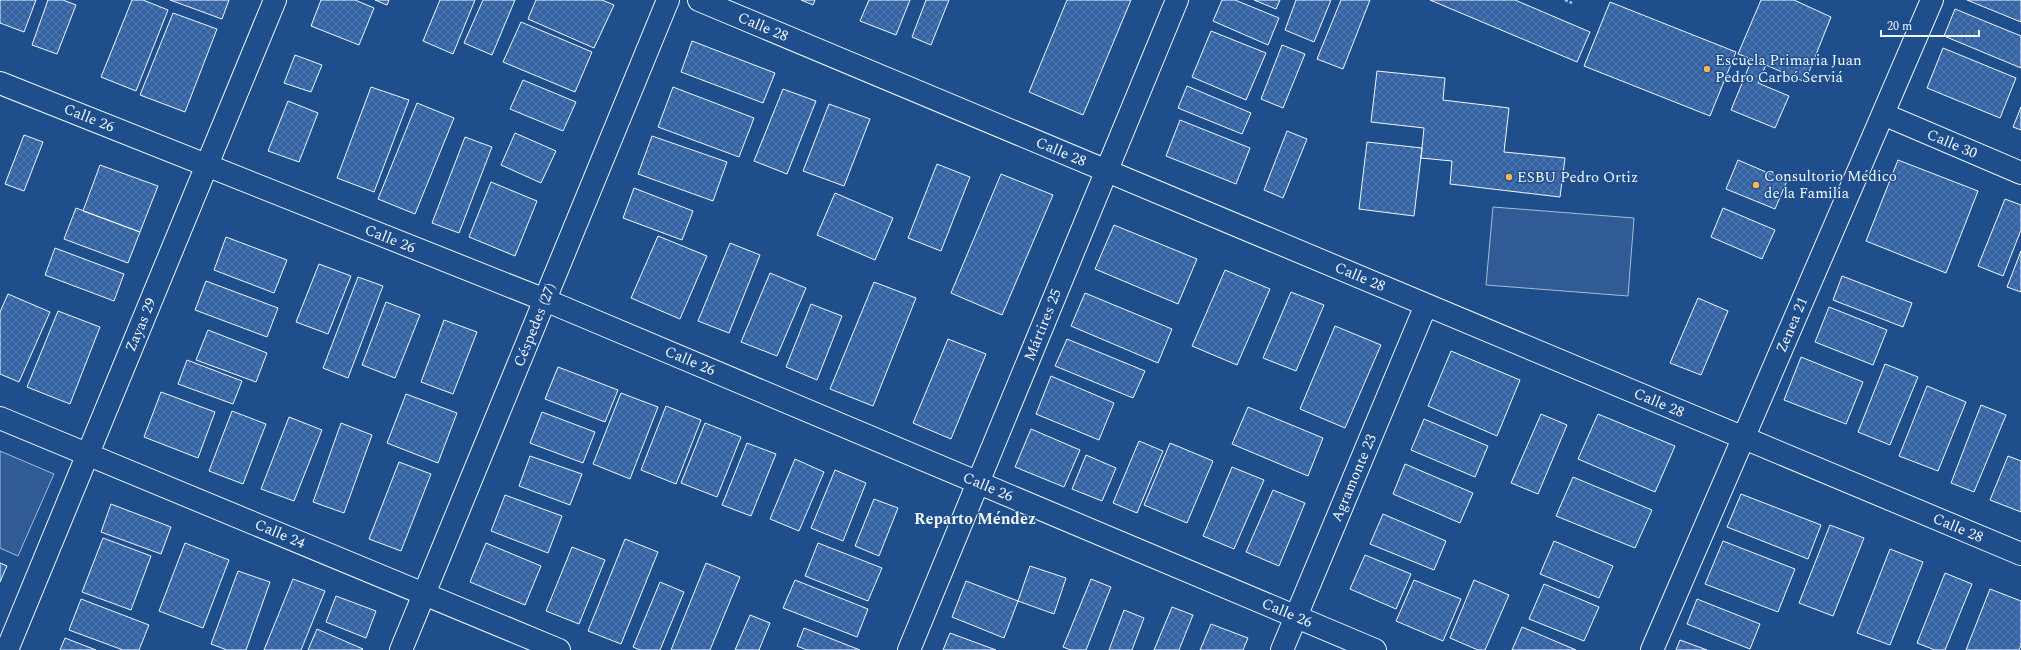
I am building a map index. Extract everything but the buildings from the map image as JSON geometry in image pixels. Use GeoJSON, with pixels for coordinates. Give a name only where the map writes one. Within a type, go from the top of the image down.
{"type":"FeatureCollection","features":[{"type":"Feature","properties":{"kind":"street","name":"Zayas 29"},"geometry":{"type":"LineString","coordinates":[[7,650],[208,166],[274,0]]}},
{"type":"Feature","properties":{"kind":"street","name":"Céspedes (27)"},"geometry":{"type":"LineString","coordinates":[[401,650],[668,0]]}},
{"type":"Feature","properties":{"kind":"street","name":"Calle 28"},"geometry":{"type":"LineString","coordinates":[[699,0],[2021,554]]}},
{"type":"Feature","properties":{"kind":"street","name":"Mártires 25"},"geometry":{"type":"LineString","coordinates":[[910,650],[1177,0]]}},
{"type":"Feature","properties":{"kind":"street","name":"Zenea 21"},"geometry":{"type":"LineString","coordinates":[[1652,650],[1932,0]]}},
{"type":"Feature","properties":{"kind":"street","name":"Calle 26"},"geometry":{"type":"LineString","coordinates":[[0,83],[545,300],[1375,650]]}},
{"type":"Feature","properties":{"kind":"street","name":"Calle 30"},"geometry":{"type":"LineString","coordinates":[[1883,114],[2021,173]]}},
{"type":"Feature","properties":{"kind":"street","name":"Agramonte 23"},"geometry":{"type":"LineString","coordinates":[[1282,650],[1426,305]]}},
{"type":"Feature","properties":{"kind":"street","name":"Calle 24"},"geometry":{"type":"LineString","coordinates":[[0,418],[560,650]]}},
{"type":"Feature","properties":{"kind":"path"},"geometry":{"type":"LineString","coordinates":[[1565,0],[1572,3]]}},
{"type":"Feature","properties":{"kind":"shaded area"},"geometry":{"type":"Polygon","coordinates":[[[1493,207],[1634,218],[1628,296],[1486,285],[1493,207]]]}},
{"type":"Feature","properties":{"kind":"shaded area"},"geometry":{"type":"Polygon","coordinates":[[[0,451],[54,474],[18,556],[0,548],[0,451]]]}},
{"type":"Feature","properties":{"kind":"place","name":"Escuela Primaria Juan Pedro Carbó Serviá"},"geometry":{"type":"Point","coordinates":[1707,69]}},
{"type":"Feature","properties":{"kind":"place","name":"ESBU Pedro Ortiz"},"geometry":{"type":"Point","coordinates":[1509,177]}},
{"type":"Feature","properties":{"kind":"place","name":"Consultorio Médico de la Familia"},"geometry":{"type":"Point","coordinates":[1756,185]}},
{"type":"Feature","properties":{"kind":"district","name":"Reparto Méndez"},"geometry":{"type":"Point","coordinates":[975,519]}}]}
